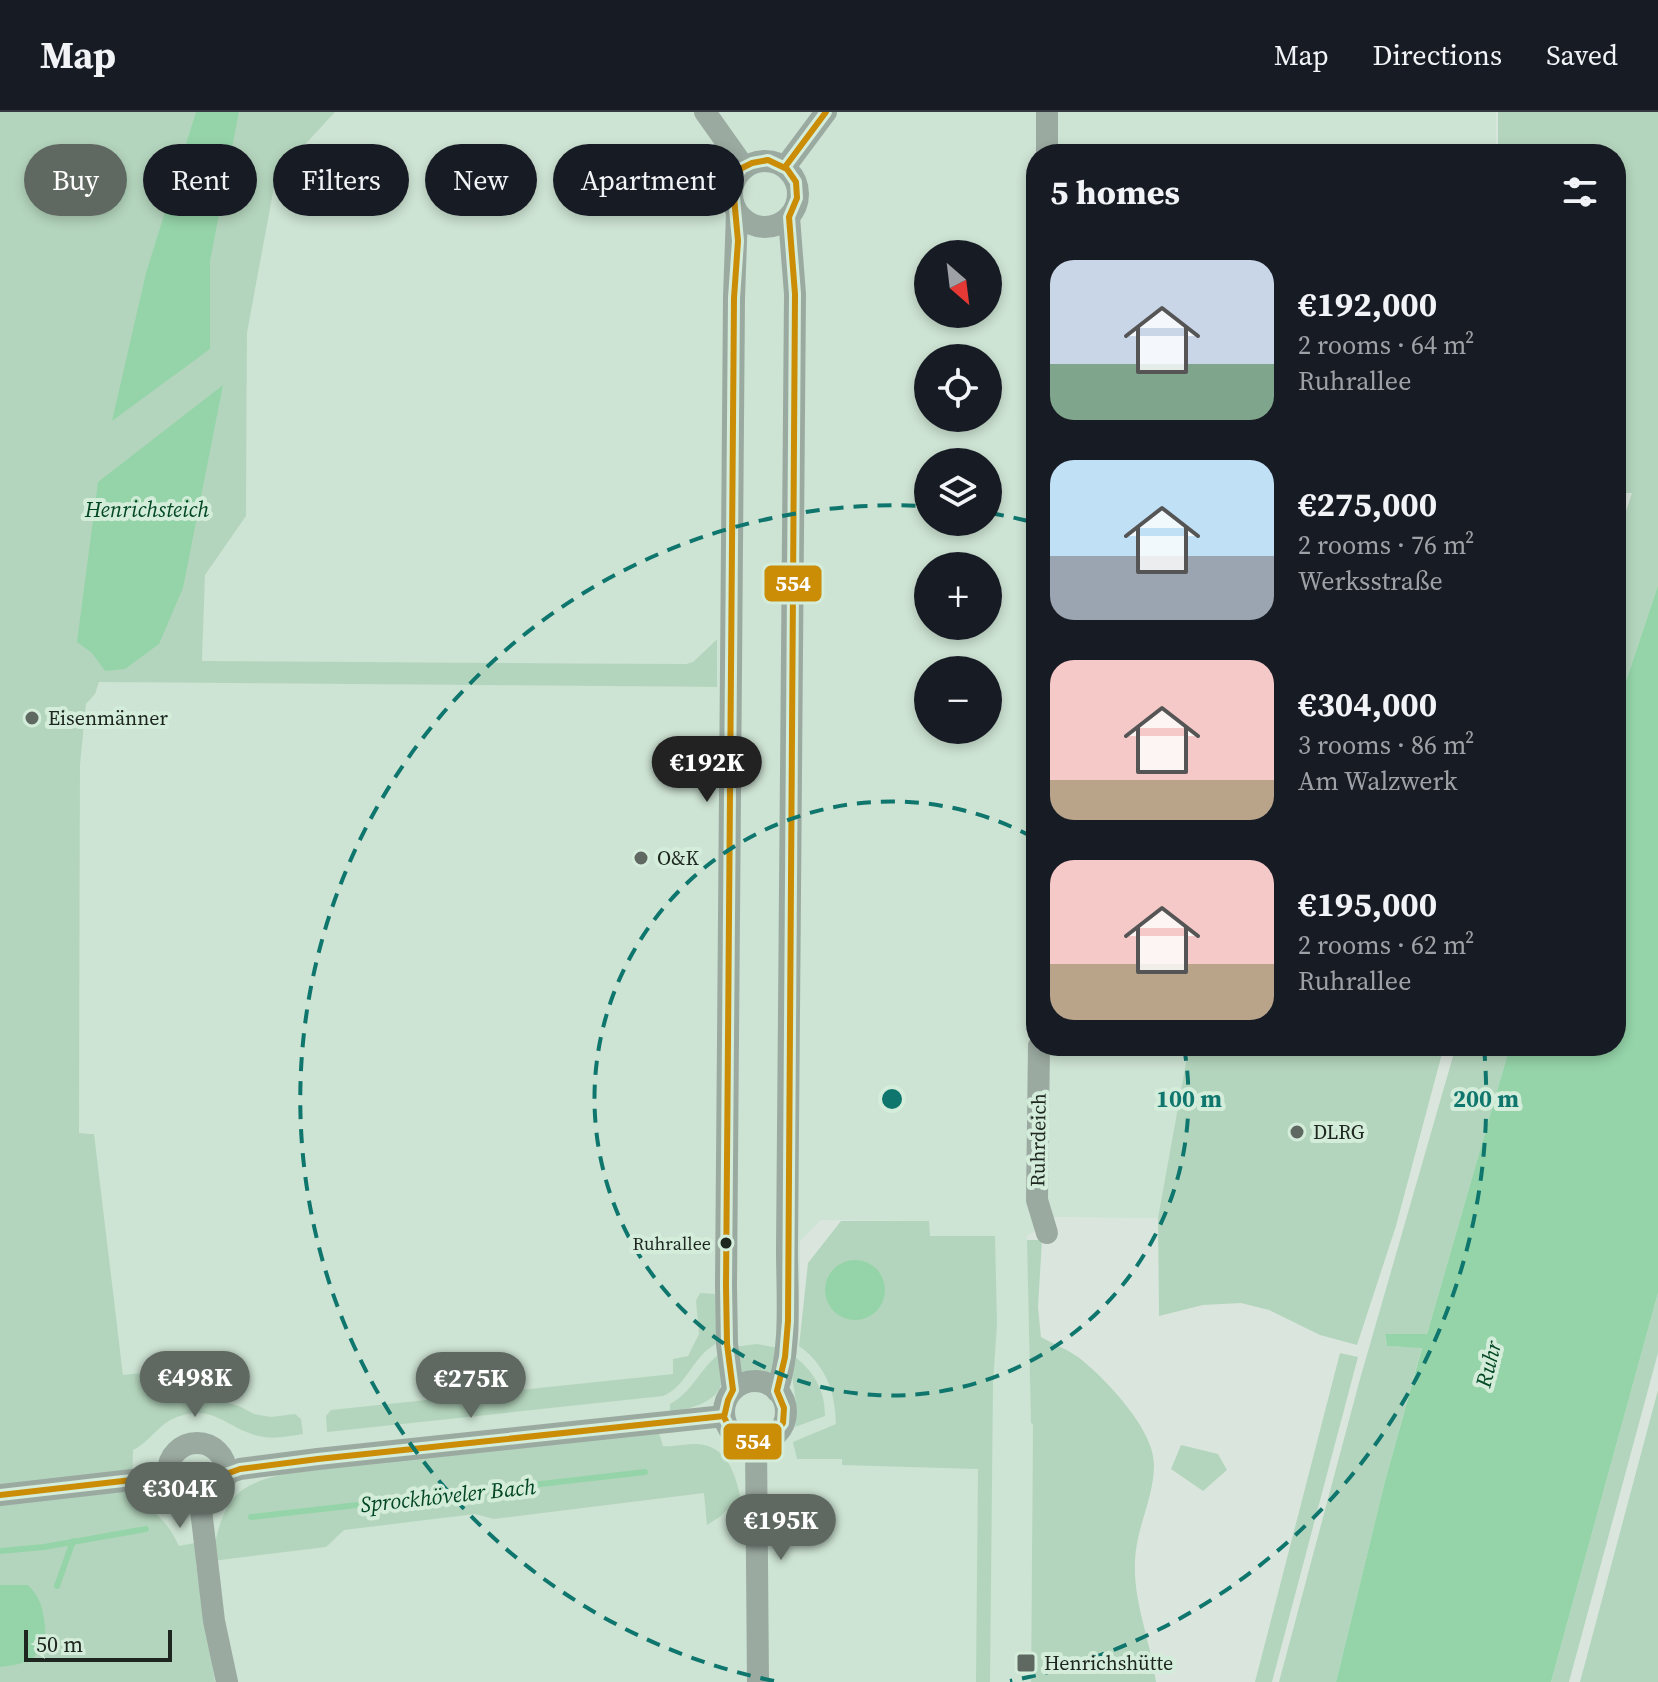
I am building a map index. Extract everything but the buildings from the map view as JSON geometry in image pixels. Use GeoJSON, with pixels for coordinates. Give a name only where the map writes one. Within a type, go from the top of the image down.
{"type":"FeatureCollection","features":[{"type":"Feature","properties":{"kind":"street"},"geometry":{"type":"LineString","coordinates":[[705,112],[728,144]]}},
{"type":"Feature","properties":{"kind":"street"},"geometry":{"type":"LineString","coordinates":[[785,167],[826,112]]}},
{"type":"Feature","properties":{"kind":"street"},"geometry":{"type":"LineString","coordinates":[[1047,112],[1047,144]]}},
{"type":"Feature","properties":{"kind":"street"},"geometry":{"type":"LineString","coordinates":[[741,216],[753,226],[778,225],[789,217],[799,191],[785,167],[768,160],[744,167]]}},
{"type":"Feature","properties":{"kind":"street"},"geometry":{"type":"LineString","coordinates":[[733,1390],[727,1344],[726,1286],[737,216]]}},
{"type":"Feature","properties":{"kind":"street"},"geometry":{"type":"LineString","coordinates":[[777,1391],[782,1377],[785,1344],[787,1250],[795,294],[789,217]]}},
{"type":"Feature","properties":{"kind":"street","name":"Ruhrdeich"},"geometry":{"type":"LineString","coordinates":[[1039,1056],[1037,1200],[1047,1233]]}},
{"type":"Feature","properties":{"kind":"street"},"geometry":{"type":"LineString","coordinates":[[758,1382],[777,1391],[786,1413],[776,1435],[756,1443],[735,1436],[727,1427],[724,1416],[726,1401],[733,1390],[740,1385],[758,1382]]}},
{"type":"Feature","properties":{"kind":"street"},"geometry":{"type":"LineString","coordinates":[[226,1474],[240,1469],[318,1459],[724,1416]]}},
{"type":"Feature","properties":{"kind":"street"},"geometry":{"type":"LineString","coordinates":[[196,1442],[206,1444],[221,1455],[226,1474],[218,1492],[200,1501],[189,1501],[179,1496],[167,1476],[171,1457],[186,1444],[196,1442]]}},
{"type":"Feature","properties":{"kind":"street"},"geometry":{"type":"LineString","coordinates":[[756,1443],[759,1514],[758,1682]]}},
{"type":"Feature","properties":{"kind":"street"},"geometry":{"type":"LineString","coordinates":[[0,1495],[167,1476]]}},
{"type":"Feature","properties":{"kind":"street"},"geometry":{"type":"LineString","coordinates":[[200,1501],[214,1621],[227,1682]]}},
{"type":"Feature","properties":{"kind":"shaded area"},"geometry":{"type":"Polygon","coordinates":[[[0,112],[335,112],[306,144],[273,144],[273,192],[247,333],[246,516],[205,575],[202,661],[686,664],[693,662],[717,639],[717,687],[99,682],[95,694],[86,704],[80,765],[79,1133],[94,1134],[123,1375],[161,1371],[165,1395],[194,1393],[271,1417],[295,1414],[301,1419],[303,1434],[264,1437],[248,1433],[211,1415],[201,1413],[177,1417],[133,1450],[132,1502],[161,1518],[179,1546],[216,1539],[234,1498],[253,1484],[280,1475],[659,1433],[663,1446],[696,1444],[715,1449],[732,1469],[740,1496],[721,1516],[707,1525],[704,1493],[494,1519],[475,1514],[344,1530],[326,1547],[196,1563],[215,1682],[0,1682],[0,112]]]}},
{"type":"Feature","properties":{"kind":"shaded area"},"geometry":{"type":"Polygon","coordinates":[[[335,112],[1496,112],[1496,144],[1026,144],[1026,1056],[1187,1056],[1158,1218],[1054,1217],[1027,1236],[1033,1423],[1031,1682],[215,1682],[196,1564],[130,1508],[133,1499],[133,1450],[92,1133],[79,1133],[80,765],[86,704],[95,694],[98,682],[717,687],[716,639],[693,662],[686,664],[202,661],[205,575],[246,516],[247,333],[273,192],[273,216],[409,216],[409,144],[306,144],[335,112]],[[821,1220],[800,1241],[799,1345],[824,1371],[835,1405],[930,1236],[929,1221],[821,1220]]]}},
{"type":"Feature","properties":{"kind":"shaded area"},"geometry":{"type":"Polygon","coordinates":[[[1498,112],[1658,112],[1658,585],[1626,681],[1626,511],[1632,493],[1626,493],[1626,144],[1498,144],[1498,112]]]}},
{"type":"Feature","properties":{"kind":"shaded area","name":"DLRG"},"geometry":{"type":"Polygon","coordinates":[[[1187,1056],[1441,1056],[1396,1226],[1357,1345],[1320,1335],[1269,1310],[1241,1303],[1203,1305],[1159,1316],[1158,1218],[1187,1056]]]}},
{"type":"Feature","properties":{"kind":"shaded area"},"geometry":{"type":"Polygon","coordinates":[[[1453,1056],[1507,1056],[1427,1334],[1385,1334],[1387,1346],[1422,1347],[1385,1481],[1336,1682],[1279,1682],[1360,1379],[1453,1056]]]}},
{"type":"Feature","properties":{"kind":"shaded area"},"geometry":{"type":"Polygon","coordinates":[[[841,1221],[929,1221],[930,1236],[995,1236],[997,1324],[993,1383],[990,1682],[976,1682],[978,1469],[842,1465],[842,1459],[797,1459],[793,1442],[836,1424],[834,1401],[827,1380],[816,1362],[799,1346],[808,1263],[841,1221]]]}},
{"type":"Feature","properties":{"kind":"shaded area"},"geometry":{"type":"Polygon","coordinates":[[[1027,1240],[1042,1240],[1038,1307],[1041,1337],[1078,1357],[1101,1378],[1138,1421],[1152,1451],[1153,1477],[1138,1537],[1135,1576],[1156,1682],[1031,1682],[1033,1424],[1027,1240]]]}},
{"type":"Feature","properties":{"kind":"shaded area"},"geometry":{"type":"Polygon","coordinates":[[[700,1293],[720,1297],[721,1341],[703,1354],[679,1385],[663,1396],[327,1432],[326,1416],[331,1410],[673,1374],[673,1359],[688,1356],[699,1334],[696,1301],[700,1293]]]}},
{"type":"Feature","properties":{"kind":"shaded area"},"geometry":{"type":"Polygon","coordinates":[[[1658,1293],[1658,1353],[1569,1682],[1551,1682],[1658,1293]]]}},
{"type":"Feature","properties":{"kind":"shaded area"},"geometry":{"type":"Polygon","coordinates":[[[757,1344],[778,1348],[774,1376],[757,1372],[738,1375],[734,1347],[757,1344]]]}},
{"type":"Feature","properties":{"kind":"shaded area"},"geometry":{"type":"Polygon","coordinates":[[[722,1352],[723,1377],[713,1397],[699,1405],[670,1413],[670,1404],[685,1393],[722,1352]]]}},
{"type":"Feature","properties":{"kind":"shaded area"},"geometry":{"type":"Polygon","coordinates":[[[790,1353],[816,1380],[823,1397],[825,1416],[795,1427],[796,1409],[790,1353]]]}},
{"type":"Feature","properties":{"kind":"shaded area"},"geometry":{"type":"Polygon","coordinates":[[[1340,1353],[1358,1357],[1272,1682],[1255,1682],[1340,1353]]]}},
{"type":"Feature","properties":{"kind":"shaded area"},"geometry":{"type":"Polygon","coordinates":[[[1658,1390],[1658,1682],[1580,1682],[1658,1390]]]}},
{"type":"Feature","properties":{"kind":"shaded area"},"geometry":{"type":"Polygon","coordinates":[[[1181,1445],[1218,1454],[1227,1470],[1203,1491],[1171,1469],[1181,1445]]]}},
{"type":"Feature","properties":{"kind":"water"},"geometry":{"type":"Polygon","coordinates":[[[196,112],[239,112],[233,144],[186,144],[196,112]]]}},
{"type":"Feature","properties":{"kind":"water"},"geometry":{"type":"Polygon","coordinates":[[[164,216],[219,216],[210,261],[210,349],[112,421],[146,273],[164,216]]]}},
{"type":"Feature","properties":{"kind":"water","name":"Henrichsteich"},"geometry":{"type":"Polygon","coordinates":[[[223,385],[183,588],[159,644],[125,669],[105,671],[92,653],[77,642],[98,482],[223,385]]]}},
{"type":"Feature","properties":{"kind":"water","name":"Ruhr"},"geometry":{"type":"Polygon","coordinates":[[[1658,585],[1658,1293],[1551,1682],[1336,1682],[1385,1481],[1422,1348],[1387,1346],[1385,1334],[1427,1334],[1507,1056],[1626,1056],[1626,681],[1658,585]]]}},
{"type":"Feature","properties":{"kind":"water"},"geometry":{"type":"Polygon","coordinates":[[[855,1260],[876,1269],[885,1290],[876,1311],[855,1320],[834,1311],[825,1290],[834,1269],[855,1260]]]}},
{"type":"Feature","properties":{"kind":"water"},"geometry":{"type":"Polygon","coordinates":[[[0,1585],[28,1585],[41,1604],[45,1631],[41,1649],[30,1660],[0,1667],[0,1585]]]}},
{"type":"Feature","properties":{"kind":"waterway","name":"Sprockhöveler Bach"},"geometry":{"type":"LineString","coordinates":[[251,1517],[645,1472]]}},
{"type":"Feature","properties":{"kind":"waterway","name":"Sprockhöveler Bach"},"geometry":{"type":"LineString","coordinates":[[0,1551],[44,1547],[146,1529]]}},
{"type":"Feature","properties":{"kind":"waterway"},"geometry":{"type":"LineString","coordinates":[[57,1586],[73,1541]]}},
{"type":"Feature","properties":{"kind":"transit line","name":"554"},"geometry":{"type":"LineString","coordinates":[[785,167],[826,112]]}},
{"type":"Feature","properties":{"kind":"transit line","name":"554"},"geometry":{"type":"LineString","coordinates":[[768,160],[787,169],[796,182],[797,198],[789,217],[795,294],[788,1321],[785,1357],[777,1391],[784,1408],[783,1423],[773,1436],[756,1443],[731,1431],[724,1417],[733,1390],[727,1344],[726,1286],[734,298],[738,241],[734,197],[736,176],[742,168],[768,160]]}},
{"type":"Feature","properties":{"kind":"transit line","name":"554"},"geometry":{"type":"LineString","coordinates":[[226,1474],[240,1469],[318,1459],[724,1416]]}},
{"type":"Feature","properties":{"kind":"transit line","name":"554"},"geometry":{"type":"LineString","coordinates":[[0,1495],[167,1476]]}},
{"type":"Feature","properties":{"kind":"place","name":"Eisenmänner"},"geometry":{"type":"Point","coordinates":[32,718]}},
{"type":"Feature","properties":{"kind":"place","name":"O&K"},"geometry":{"type":"Point","coordinates":[641,858]}},
{"type":"Feature","properties":{"kind":"place","name":"DLRG"},"geometry":{"type":"Point","coordinates":[1297,1132]}},
{"type":"Feature","properties":{"kind":"place","name":"Ruhrallee"},"geometry":{"type":"Point","coordinates":[726,1243]}},
{"type":"Feature","properties":{"kind":"place","name":"Henrichshütte"},"geometry":{"type":"Point","coordinates":[1026,1663]}}]}
